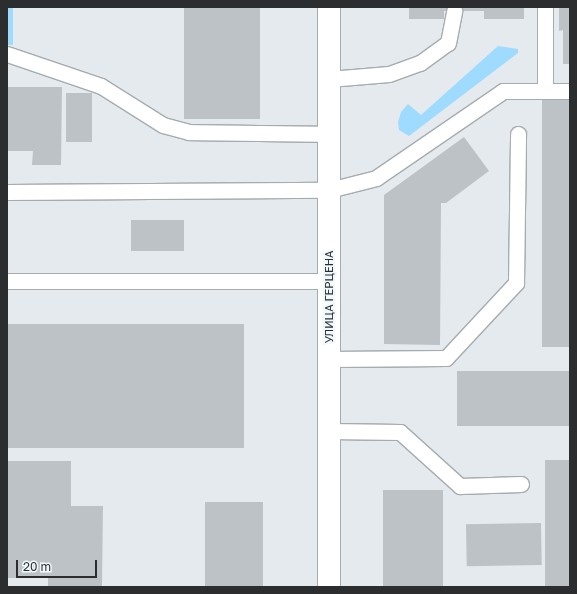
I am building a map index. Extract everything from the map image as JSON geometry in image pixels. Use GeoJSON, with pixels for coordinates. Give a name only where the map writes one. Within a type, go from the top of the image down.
{"type":"FeatureCollection","features":[{"type":"Feature","properties":{"kind":"street","name":"УЛИЦА ГЕРЦЕНА"},"geometry":{"type":"LineString","coordinates":[[329,7],[329,587]]}},
{"type":"Feature","properties":{"kind":"lane"},"geometry":{"type":"LineString","coordinates":[[544,7],[544,91]]}},
{"type":"Feature","properties":{"kind":"lane"},"geometry":{"type":"LineString","coordinates":[[329,79],[388,74],[420,63],[448,43],[454,11]]}},
{"type":"Feature","properties":{"kind":"lane"},"geometry":{"type":"LineString","coordinates":[[7,54],[101,86],[163,125],[189,132],[329,134]]}},
{"type":"Feature","properties":{"kind":"lane"},"geometry":{"type":"LineString","coordinates":[[7,192],[329,190],[376,178],[503,91],[570,91]]}},
{"type":"Feature","properties":{"kind":"lane"},"geometry":{"type":"LineString","coordinates":[[329,359],[446,358],[516,282],[518,134]]}},
{"type":"Feature","properties":{"kind":"lane"},"geometry":{"type":"LineString","coordinates":[[7,281],[329,280]]}},
{"type":"Feature","properties":{"kind":"lane"},"geometry":{"type":"LineString","coordinates":[[329,431],[400,432],[460,486],[521,484]]}},
{"type":"Feature","properties":{"kind":"shaded area"},"geometry":{"type":"Polygon","coordinates":[[[7,7],[13,7],[13,45],[7,45],[7,7]]]}},
{"type":"Feature","properties":{"kind":"shaded area"},"geometry":{"type":"Polygon","coordinates":[[[498,46],[518,49],[518,53],[409,136],[399,130],[398,122],[401,112],[408,104],[421,115],[498,46]]]}},
{"type":"Feature","properties":{"kind":"building"},"geometry":{"type":"Polygon","coordinates":[[[184,7],[260,7],[260,119],[184,119],[184,7]]]}},
{"type":"Feature","properties":{"kind":"building"},"geometry":{"type":"Polygon","coordinates":[[[409,7],[524,7],[524,19],[484,19],[484,11],[444,11],[444,19],[409,19],[409,7]]]}},
{"type":"Feature","properties":{"kind":"building"},"geometry":{"type":"Polygon","coordinates":[[[559,7],[570,7],[570,64],[563,64],[563,30],[559,31],[559,7]]]}},
{"type":"Feature","properties":{"kind":"building"},"geometry":{"type":"Polygon","coordinates":[[[7,87],[62,87],[61,165],[32,165],[33,151],[7,151],[7,87]]]}},
{"type":"Feature","properties":{"kind":"building"},"geometry":{"type":"Polygon","coordinates":[[[66,93],[92,93],[92,142],[66,142],[66,93]]]}},
{"type":"Feature","properties":{"kind":"building"},"geometry":{"type":"Polygon","coordinates":[[[542,99],[570,99],[570,347],[542,347],[542,99]]]}},
{"type":"Feature","properties":{"kind":"building"},"geometry":{"type":"Polygon","coordinates":[[[464,137],[489,171],[446,203],[441,203],[440,345],[384,344],[384,195],[464,137]]]}},
{"type":"Feature","properties":{"kind":"building"},"geometry":{"type":"Polygon","coordinates":[[[131,220],[184,220],[184,251],[131,251],[131,220]]]}},
{"type":"Feature","properties":{"kind":"building"},"geometry":{"type":"Polygon","coordinates":[[[7,324],[244,324],[244,448],[7,448],[7,324]]]}},
{"type":"Feature","properties":{"kind":"building"},"geometry":{"type":"Polygon","coordinates":[[[457,371],[570,371],[570,426],[457,426],[457,371]]]}},
{"type":"Feature","properties":{"kind":"building"},"geometry":{"type":"Polygon","coordinates":[[[545,460],[570,460],[570,587],[545,587],[545,460]]]}},
{"type":"Feature","properties":{"kind":"building"},"geometry":{"type":"Polygon","coordinates":[[[7,461],[71,461],[71,506],[103,506],[102,587],[48,587],[48,578],[7,578],[7,461]]]}},
{"type":"Feature","properties":{"kind":"building"},"geometry":{"type":"Polygon","coordinates":[[[383,490],[443,490],[443,587],[383,587],[383,490]]]}},
{"type":"Feature","properties":{"kind":"building"},"geometry":{"type":"Polygon","coordinates":[[[205,502],[263,502],[263,587],[205,587],[205,502]]]}},
{"type":"Feature","properties":{"kind":"building"},"geometry":{"type":"Polygon","coordinates":[[[541,523],[542,565],[467,566],[466,524],[541,523]]]}}]}
